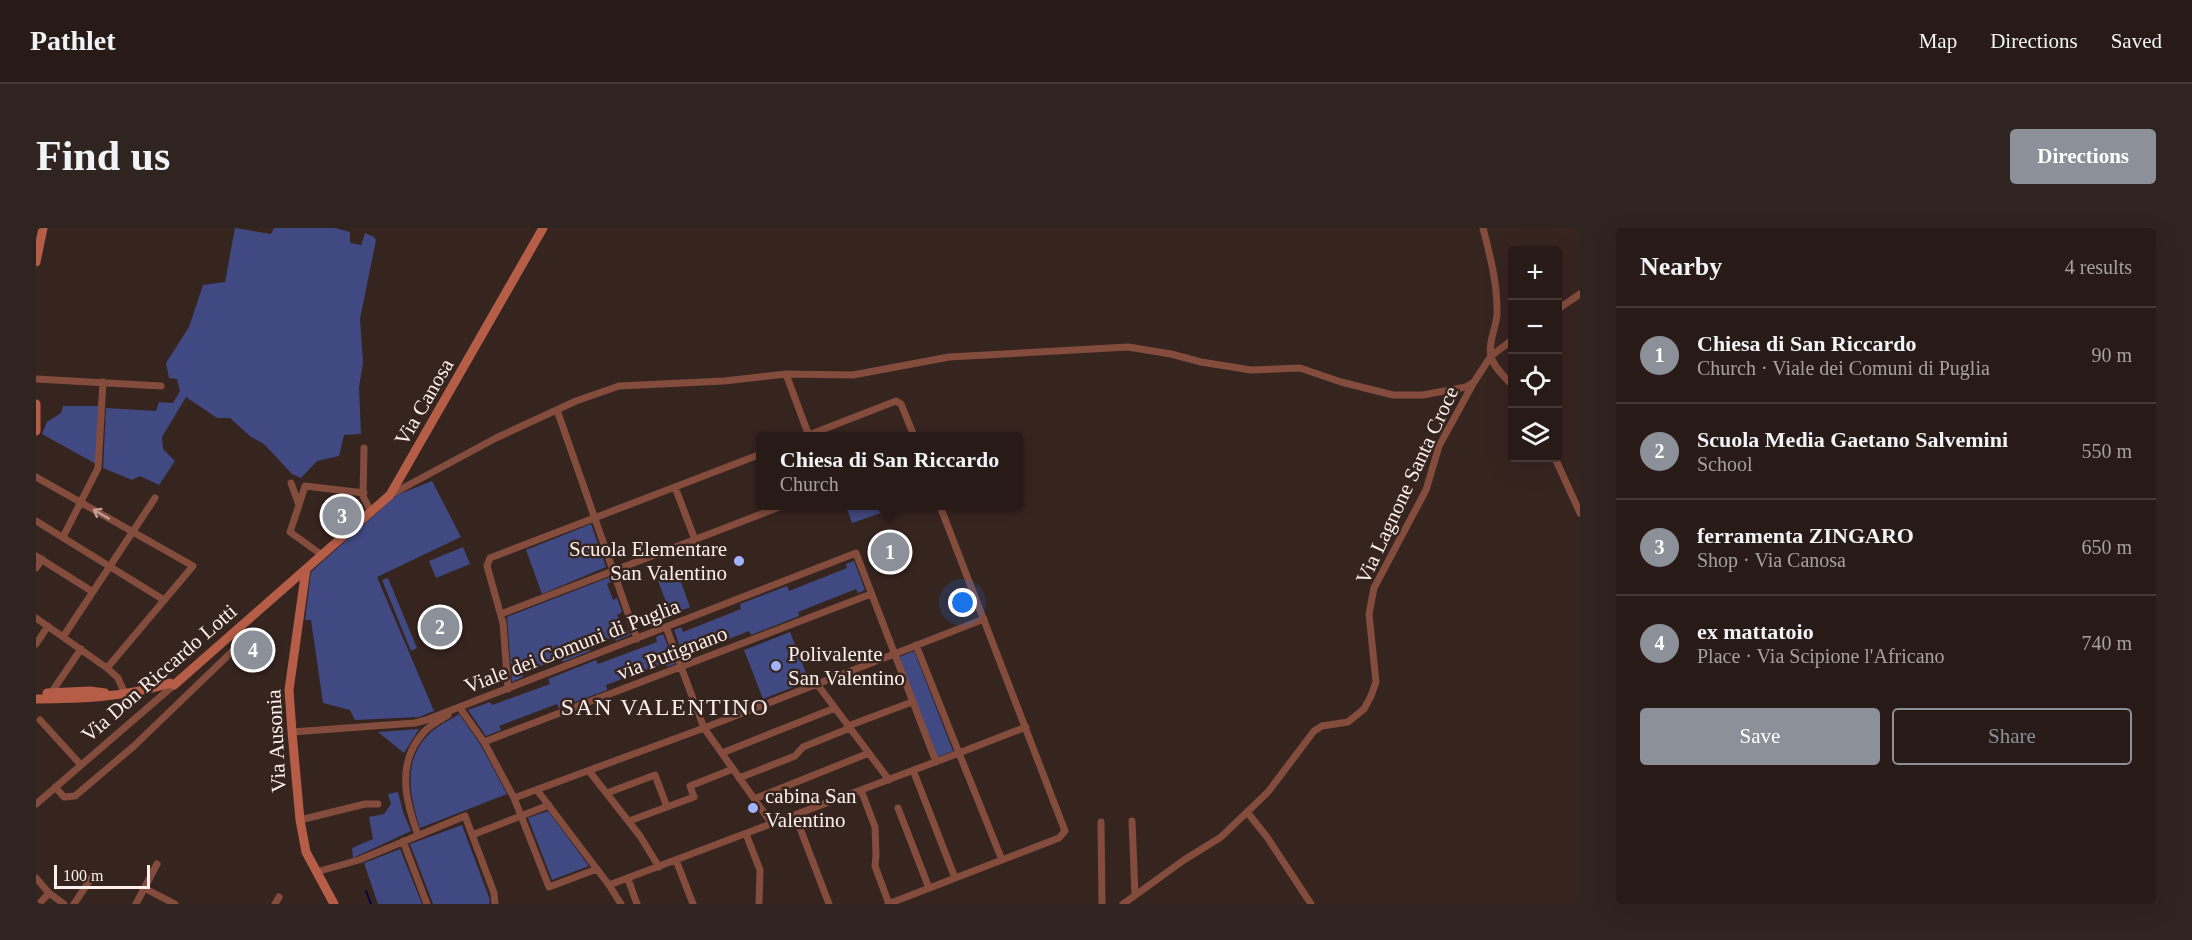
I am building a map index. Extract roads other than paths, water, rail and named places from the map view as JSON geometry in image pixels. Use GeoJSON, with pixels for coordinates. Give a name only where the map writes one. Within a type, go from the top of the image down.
{"type":"FeatureCollection","features":[{"type":"Feature","properties":{"kind":"main road"},"geometry":{"type":"LineString","coordinates":[[36,262],[42,228]]}},
{"type":"Feature","properties":{"kind":"main road","name":"Via Canosa"},"geometry":{"type":"LineString","coordinates":[[306,569],[390,495],[543,228]]}},
{"type":"Feature","properties":{"kind":"main road"},"geometry":{"type":"LineString","coordinates":[[36,404],[36,431]]}},
{"type":"Feature","properties":{"kind":"main road","name":"Via Don Riccardo Lotti"},"geometry":{"type":"LineString","coordinates":[[174,685],[306,569]]}},
{"type":"Feature","properties":{"kind":"main road","name":"Via Ausonia"},"geometry":{"type":"LineString","coordinates":[[306,569],[289,690],[292,732],[300,820],[306,852],[334,904]]}},
{"type":"Feature","properties":{"kind":"main road"},"geometry":{"type":"LineString","coordinates":[[36,699],[93,698],[170,683],[174,685]]}},
{"type":"Feature","properties":{"kind":"main road"},"geometry":{"type":"LineString","coordinates":[[36,693],[90,691],[120,694]]}},
{"type":"Feature","properties":{"kind":"street"},"geometry":{"type":"LineString","coordinates":[[1483,228],[1496,295],[1497,313],[1491,356],[1493,364],[1508,381]]}},
{"type":"Feature","properties":{"kind":"street"},"geometry":{"type":"LineString","coordinates":[[1562,306],[1580,294]]}},
{"type":"Feature","properties":{"kind":"street"},"geometry":{"type":"LineString","coordinates":[[1491,356],[1508,343]]}},
{"type":"Feature","properties":{"kind":"street"},"geometry":{"type":"LineString","coordinates":[[390,495],[496,438],[556,410],[620,386],[724,381],[786,374],[853,375],[949,357],[1128,347],[1251,370],[1300,368],[1341,382],[1393,394],[1423,395],[1466,387],[1474,382]]}},
{"type":"Feature","properties":{"kind":"street","name":"Via Lagnone Santa Croce"},"geometry":{"type":"LineString","coordinates":[[1123,904],[1184,860],[1221,837],[1280,779],[1314,731],[1322,726],[1348,722],[1364,709],[1376,682],[1369,614],[1374,588],[1426,490],[1439,446],[1491,356]]}},
{"type":"Feature","properties":{"kind":"street"},"geometry":{"type":"LineString","coordinates":[[786,374],[807,432]]}},
{"type":"Feature","properties":{"kind":"street"},"geometry":{"type":"LineString","coordinates":[[36,379],[161,386]]}},
{"type":"Feature","properties":{"kind":"street"},"geometry":{"type":"LineString","coordinates":[[63,537],[98,468],[103,382]]}},
{"type":"Feature","properties":{"kind":"street"},"geometry":{"type":"LineString","coordinates":[[818,432],[894,402],[901,404],[912,432]]}},
{"type":"Feature","properties":{"kind":"street"},"geometry":{"type":"LineString","coordinates":[[556,410],[637,639]]}},
{"type":"Feature","properties":{"kind":"street"},"geometry":{"type":"LineString","coordinates":[[364,448],[364,493],[371,512]]}},
{"type":"Feature","properties":{"kind":"street"},"geometry":{"type":"LineString","coordinates":[[508,689],[501,614],[488,566],[490,558],[756,456]]}},
{"type":"Feature","properties":{"kind":"street"},"geometry":{"type":"LineString","coordinates":[[1557,462],[1580,513]]}},
{"type":"Feature","properties":{"kind":"street"},"geometry":{"type":"LineString","coordinates":[[36,477],[192,566],[107,668]]}},
{"type":"Feature","properties":{"kind":"street"},"geometry":{"type":"LineString","coordinates":[[291,483],[299,505]]}},
{"type":"Feature","properties":{"kind":"street"},"geometry":{"type":"LineString","coordinates":[[322,555],[290,532],[304,486],[364,493]]}},
{"type":"Feature","properties":{"kind":"street"},"geometry":{"type":"LineString","coordinates":[[675,487],[694,540]]}},
{"type":"Feature","properties":{"kind":"street"},"geometry":{"type":"LineString","coordinates":[[63,637],[155,498]]}},
{"type":"Feature","properties":{"kind":"street"},"geometry":{"type":"LineString","coordinates":[[501,614],[772,510]]}},
{"type":"Feature","properties":{"kind":"street"},"geometry":{"type":"LineString","coordinates":[[861,790],[875,827],[874,866],[888,904],[908,900],[929,888],[1059,838],[1064,834],[1064,828],[1026,727],[942,510]]}},
{"type":"Feature","properties":{"kind":"street"},"geometry":{"type":"LineString","coordinates":[[36,521],[164,600]]}},
{"type":"Feature","properties":{"kind":"street","name":"Viale dei Comuni di Puglia"},"geometry":{"type":"LineString","coordinates":[[292,732],[415,723],[460,708],[856,553],[936,762]]}},
{"type":"Feature","properties":{"kind":"street"},"geometry":{"type":"LineString","coordinates":[[36,568],[39,558],[93,592]]}},
{"type":"Feature","properties":{"kind":"street","name":"via Putignano"},"geometry":{"type":"LineString","coordinates":[[484,742],[871,594]]}},
{"type":"Feature","properties":{"kind":"street"},"geometry":{"type":"LineString","coordinates":[[36,618],[107,668],[118,678],[120,694]]}},
{"type":"Feature","properties":{"kind":"street"},"geometry":{"type":"LineString","coordinates":[[514,798],[704,728],[984,619]]}},
{"type":"Feature","properties":{"kind":"street"},"geometry":{"type":"LineString","coordinates":[[36,644],[48,627]]}},
{"type":"Feature","properties":{"kind":"street"},"geometry":{"type":"LineString","coordinates":[[666,627],[704,728],[772,824]]}},
{"type":"Feature","properties":{"kind":"street"},"geometry":{"type":"LineString","coordinates":[[55,787],[64,797],[75,796],[117,760],[242,642],[234,633]]}},
{"type":"Feature","properties":{"kind":"street"},"geometry":{"type":"LineString","coordinates":[[916,645],[1002,860]]}},
{"type":"Feature","properties":{"kind":"street"},"geometry":{"type":"LineString","coordinates":[[51,693],[81,649]]}},
{"type":"Feature","properties":{"kind":"street"},"geometry":{"type":"LineString","coordinates":[[817,684],[889,780]]}},
{"type":"Feature","properties":{"kind":"street","name":"Via Don Riccardo Lotti"},"geometry":{"type":"LineString","coordinates":[[36,804],[174,685]]}},
{"type":"Feature","properties":{"kind":"street"},"geometry":{"type":"LineString","coordinates":[[739,778],[795,756],[803,747],[912,702]]}},
{"type":"Feature","properties":{"kind":"street"},"geometry":{"type":"LineString","coordinates":[[418,835],[405,791],[409,755],[423,733],[460,708],[484,742],[514,798],[549,888],[597,869]]}},
{"type":"Feature","properties":{"kind":"street"},"geometry":{"type":"LineString","coordinates":[[722,753],[835,708]]}},
{"type":"Feature","properties":{"kind":"street"},"geometry":{"type":"LineString","coordinates":[[40,720],[81,765]]}},
{"type":"Feature","properties":{"kind":"street"},"geometry":{"type":"LineString","coordinates":[[609,885],[1026,727]]}},
{"type":"Feature","properties":{"kind":"street"},"geometry":{"type":"LineString","coordinates":[[754,799],[869,753]]}},
{"type":"Feature","properties":{"kind":"street"},"geometry":{"type":"LineString","coordinates":[[629,821],[694,797],[690,786],[733,770]]}},
{"type":"Feature","properties":{"kind":"street"},"geometry":{"type":"LineString","coordinates":[[914,770],[956,878]]}},
{"type":"Feature","properties":{"kind":"street"},"geometry":{"type":"LineString","coordinates":[[589,771],[629,821],[659,867]]}},
{"type":"Feature","properties":{"kind":"street"},"geometry":{"type":"LineString","coordinates":[[607,793],[655,775],[667,807]]}},
{"type":"Feature","properties":{"kind":"street"},"geometry":{"type":"LineString","coordinates":[[537,790],[621,904]]}},
{"type":"Feature","properties":{"kind":"street"},"geometry":{"type":"LineString","coordinates":[[300,820],[365,804],[378,804]]}},
{"type":"Feature","properties":{"kind":"street"},"geometry":{"type":"LineString","coordinates":[[472,835],[549,805]]}},
{"type":"Feature","properties":{"kind":"street"},"geometry":{"type":"LineString","coordinates":[[898,808],[929,888]]}},
{"type":"Feature","properties":{"kind":"street"},"geometry":{"type":"LineString","coordinates":[[1247,812],[1267,837],[1311,904]]}},
{"type":"Feature","properties":{"kind":"street"},"geometry":{"type":"LineString","coordinates":[[795,815],[829,904]]}},
{"type":"Feature","properties":{"kind":"street"},"geometry":{"type":"LineString","coordinates":[[316,872],[359,860],[465,816],[494,893],[495,904]]}},
{"type":"Feature","properties":{"kind":"street"},"geometry":{"type":"LineString","coordinates":[[1101,822],[1102,904]]}},
{"type":"Feature","properties":{"kind":"street"},"geometry":{"type":"LineString","coordinates":[[1132,822],[1134,896]]}},
{"type":"Feature","properties":{"kind":"street"},"geometry":{"type":"LineString","coordinates":[[746,834],[760,870],[759,904]]}},
{"type":"Feature","properties":{"kind":"street"},"geometry":{"type":"LineString","coordinates":[[403,841],[427,904]]}},
{"type":"Feature","properties":{"kind":"street"},"geometry":{"type":"LineString","coordinates":[[676,860],[693,904]]}},
{"type":"Feature","properties":{"kind":"street"},"geometry":{"type":"LineString","coordinates":[[135,904],[158,864]]}},
{"type":"Feature","properties":{"kind":"street"},"geometry":{"type":"LineString","coordinates":[[74,904],[94,874]]}},
{"type":"Feature","properties":{"kind":"street"},"geometry":{"type":"LineString","coordinates":[[36,878],[49,893],[64,904]]}},
{"type":"Feature","properties":{"kind":"street"},"geometry":{"type":"LineString","coordinates":[[628,879],[637,904]]}},
{"type":"Feature","properties":{"kind":"street"},"geometry":{"type":"LineString","coordinates":[[144,888],[175,904]]}},
{"type":"Feature","properties":{"kind":"street"},"geometry":{"type":"LineString","coordinates":[[39,904],[49,893]]}},
{"type":"Feature","properties":{"kind":"waterway"},"geometry":{"type":"LineString","coordinates":[[366,891],[371,904]]}},
{"type":"Feature","properties":{"kind":"place","name":"ferramenta ZINGARO"},"geometry":{"type":"Point","coordinates":[342,516]}},
{"type":"Feature","properties":{"kind":"place","name":"Chiesa di San Riccardo"},"geometry":{"type":"Point","coordinates":[890,552]}},
{"type":"Feature","properties":{"kind":"place","name":"Scuola Elementare San Valentino"},"geometry":{"type":"Point","coordinates":[739,561]}},
{"type":"Feature","properties":{"kind":"place","name":"Scuola Media Gaetano Salvemini"},"geometry":{"type":"Point","coordinates":[440,627]}},
{"type":"Feature","properties":{"kind":"place","name":"ex mattatoio"},"geometry":{"type":"Point","coordinates":[253,650]}},
{"type":"Feature","properties":{"kind":"place","name":"Polivalente San Valentino"},"geometry":{"type":"Point","coordinates":[776,666]}},
{"type":"Feature","properties":{"kind":"place","name":"cabina San Valentino"},"geometry":{"type":"Point","coordinates":[753,808]}},
{"type":"Feature","properties":{"kind":"district","name":"SAN VALENTINO"},"geometry":{"type":"Point","coordinates":[665,707]}}]}
